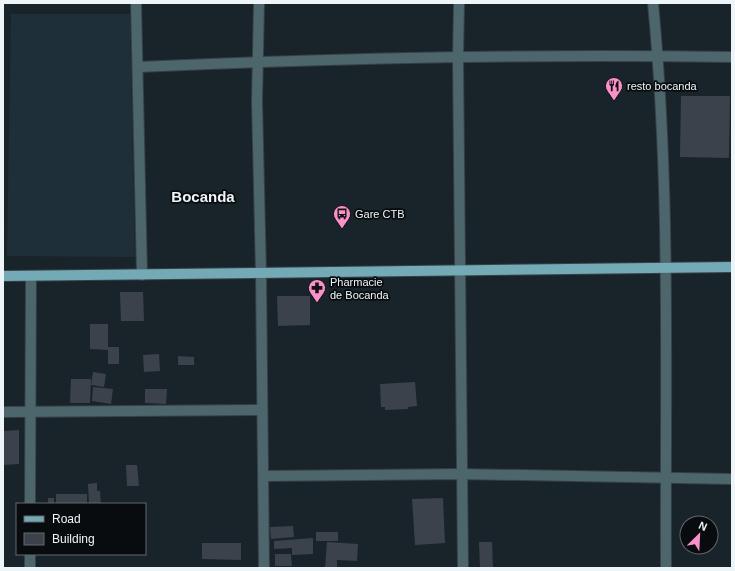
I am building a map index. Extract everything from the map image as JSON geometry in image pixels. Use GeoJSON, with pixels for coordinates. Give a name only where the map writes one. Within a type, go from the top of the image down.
{"type":"FeatureCollection","features":[{"type":"Feature","properties":{"kind":"main road"},"geometry":{"type":"LineString","coordinates":[[3,276],[31,277],[261,274],[460,269],[732,267]]}},
{"type":"Feature","properties":{"kind":"street"},"geometry":{"type":"LineString","coordinates":[[136,3],[142,275]]}},
{"type":"Feature","properties":{"kind":"street"},"geometry":{"type":"LineString","coordinates":[[259,3],[257,101],[261,274],[264,568]]}},
{"type":"Feature","properties":{"kind":"street"},"geometry":{"type":"LineString","coordinates":[[460,3],[458,58],[463,568]]}},
{"type":"Feature","properties":{"kind":"street"},"geometry":{"type":"LineString","coordinates":[[653,3],[658,56],[667,267],[666,568]]}},
{"type":"Feature","properties":{"kind":"street"},"geometry":{"type":"LineString","coordinates":[[138,67],[258,62],[458,58],[658,56],[732,57]]}},
{"type":"Feature","properties":{"kind":"street"},"geometry":{"type":"LineString","coordinates":[[30,503],[31,277]]}},
{"type":"Feature","properties":{"kind":"street"},"geometry":{"type":"LineString","coordinates":[[3,412],[262,410]]}},
{"type":"Feature","properties":{"kind":"street"},"geometry":{"type":"LineString","coordinates":[[264,476],[461,474],[732,479]]}},
{"type":"Feature","properties":{"kind":"street"},"geometry":{"type":"LineString","coordinates":[[30,555],[30,568]]}},
{"type":"Feature","properties":{"kind":"shaded area"},"geometry":{"type":"Polygon","coordinates":[[[11,14],[130,14],[135,257],[7,256],[11,14]]]}},
{"type":"Feature","properties":{"kind":"building"},"geometry":{"type":"Polygon","coordinates":[[[681,96],[730,96],[729,158],[680,157],[681,96]]]}},
{"type":"Feature","properties":{"kind":"building"},"geometry":{"type":"Polygon","coordinates":[[[120,292],[143,292],[144,321],[121,321],[120,292]]]}},
{"type":"Feature","properties":{"kind":"building"},"geometry":{"type":"Polygon","coordinates":[[[277,296],[310,296],[310,325],[278,326],[277,296]]]}},
{"type":"Feature","properties":{"kind":"building"},"geometry":{"type":"Polygon","coordinates":[[[90,324],[108,324],[108,347],[119,347],[119,364],[108,364],[108,350],[90,349],[90,324]]]}},
{"type":"Feature","properties":{"kind":"building"},"geometry":{"type":"Polygon","coordinates":[[[159,354],[160,371],[144,372],[143,355],[159,354]]]}},
{"type":"Feature","properties":{"kind":"building"},"geometry":{"type":"Polygon","coordinates":[[[178,356],[194,357],[194,365],[178,365],[178,356]]]}},
{"type":"Feature","properties":{"kind":"building"},"geometry":{"type":"Polygon","coordinates":[[[93,372],[106,374],[104,387],[91,385],[93,372]]]}},
{"type":"Feature","properties":{"kind":"building"},"geometry":{"type":"Polygon","coordinates":[[[71,379],[91,379],[90,403],[70,403],[71,379]]]}},
{"type":"Feature","properties":{"kind":"building"},"geometry":{"type":"Polygon","coordinates":[[[415,382],[417,406],[408,407],[408,409],[385,410],[385,407],[381,407],[380,384],[415,382]]]}},
{"type":"Feature","properties":{"kind":"building"},"geometry":{"type":"Polygon","coordinates":[[[93,387],[113,389],[111,404],[92,401],[93,387]]]}},
{"type":"Feature","properties":{"kind":"building"},"geometry":{"type":"Polygon","coordinates":[[[145,389],[167,389],[166,404],[145,403],[145,389]]]}},
{"type":"Feature","properties":{"kind":"building"},"geometry":{"type":"Polygon","coordinates":[[[19,430],[19,464],[3,465],[3,431],[19,430]]]}},
{"type":"Feature","properties":{"kind":"building"},"geometry":{"type":"Polygon","coordinates":[[[126,465],[137,465],[139,486],[127,486],[126,465]]]}},
{"type":"Feature","properties":{"kind":"building"},"geometry":{"type":"Polygon","coordinates":[[[97,483],[97,491],[100,491],[101,503],[89,503],[88,484],[97,483]]]}},
{"type":"Feature","properties":{"kind":"building"},"geometry":{"type":"Polygon","coordinates":[[[56,494],[87,494],[87,503],[56,503],[56,494]]]}},
{"type":"Feature","properties":{"kind":"building"},"geometry":{"type":"Polygon","coordinates":[[[48,498],[54,498],[54,503],[48,503],[48,498]]]}},
{"type":"Feature","properties":{"kind":"building"},"geometry":{"type":"Polygon","coordinates":[[[443,498],[445,543],[415,545],[412,499],[443,498]]]}},
{"type":"Feature","properties":{"kind":"building"},"geometry":{"type":"Polygon","coordinates":[[[293,526],[294,537],[271,539],[270,527],[293,526]]]}},
{"type":"Feature","properties":{"kind":"building"},"geometry":{"type":"Polygon","coordinates":[[[316,532],[338,532],[338,541],[316,541],[316,532]]]}},
{"type":"Feature","properties":{"kind":"building"},"geometry":{"type":"Polygon","coordinates":[[[313,538],[313,554],[292,555],[292,548],[274,549],[274,541],[313,538]]]}},
{"type":"Feature","properties":{"kind":"building"},"geometry":{"type":"Polygon","coordinates":[[[327,542],[358,544],[357,561],[337,560],[337,568],[325,568],[327,542]]]}},
{"type":"Feature","properties":{"kind":"building"},"geometry":{"type":"Polygon","coordinates":[[[479,542],[492,542],[493,568],[480,568],[479,542]]]}},
{"type":"Feature","properties":{"kind":"building"},"geometry":{"type":"Polygon","coordinates":[[[202,543],[241,543],[241,560],[202,559],[202,543]]]}},
{"type":"Feature","properties":{"kind":"building"},"geometry":{"type":"Polygon","coordinates":[[[275,554],[291,554],[292,566],[275,566],[275,554]]]}},
{"type":"Feature","properties":{"kind":"place","name":"resto bocanda"},"geometry":{"type":"Point","coordinates":[614,101]}},
{"type":"Feature","properties":{"kind":"place","name":"Gare CTB"},"geometry":{"type":"Point","coordinates":[342,229]}},
{"type":"Feature","properties":{"kind":"place","name":"Pharmacie de Bocanda"},"geometry":{"type":"Point","coordinates":[317,303]}},
{"type":"Feature","properties":{"kind":"district","name":"Bocanda"},"geometry":{"type":"Point","coordinates":[203,196]}}]}
